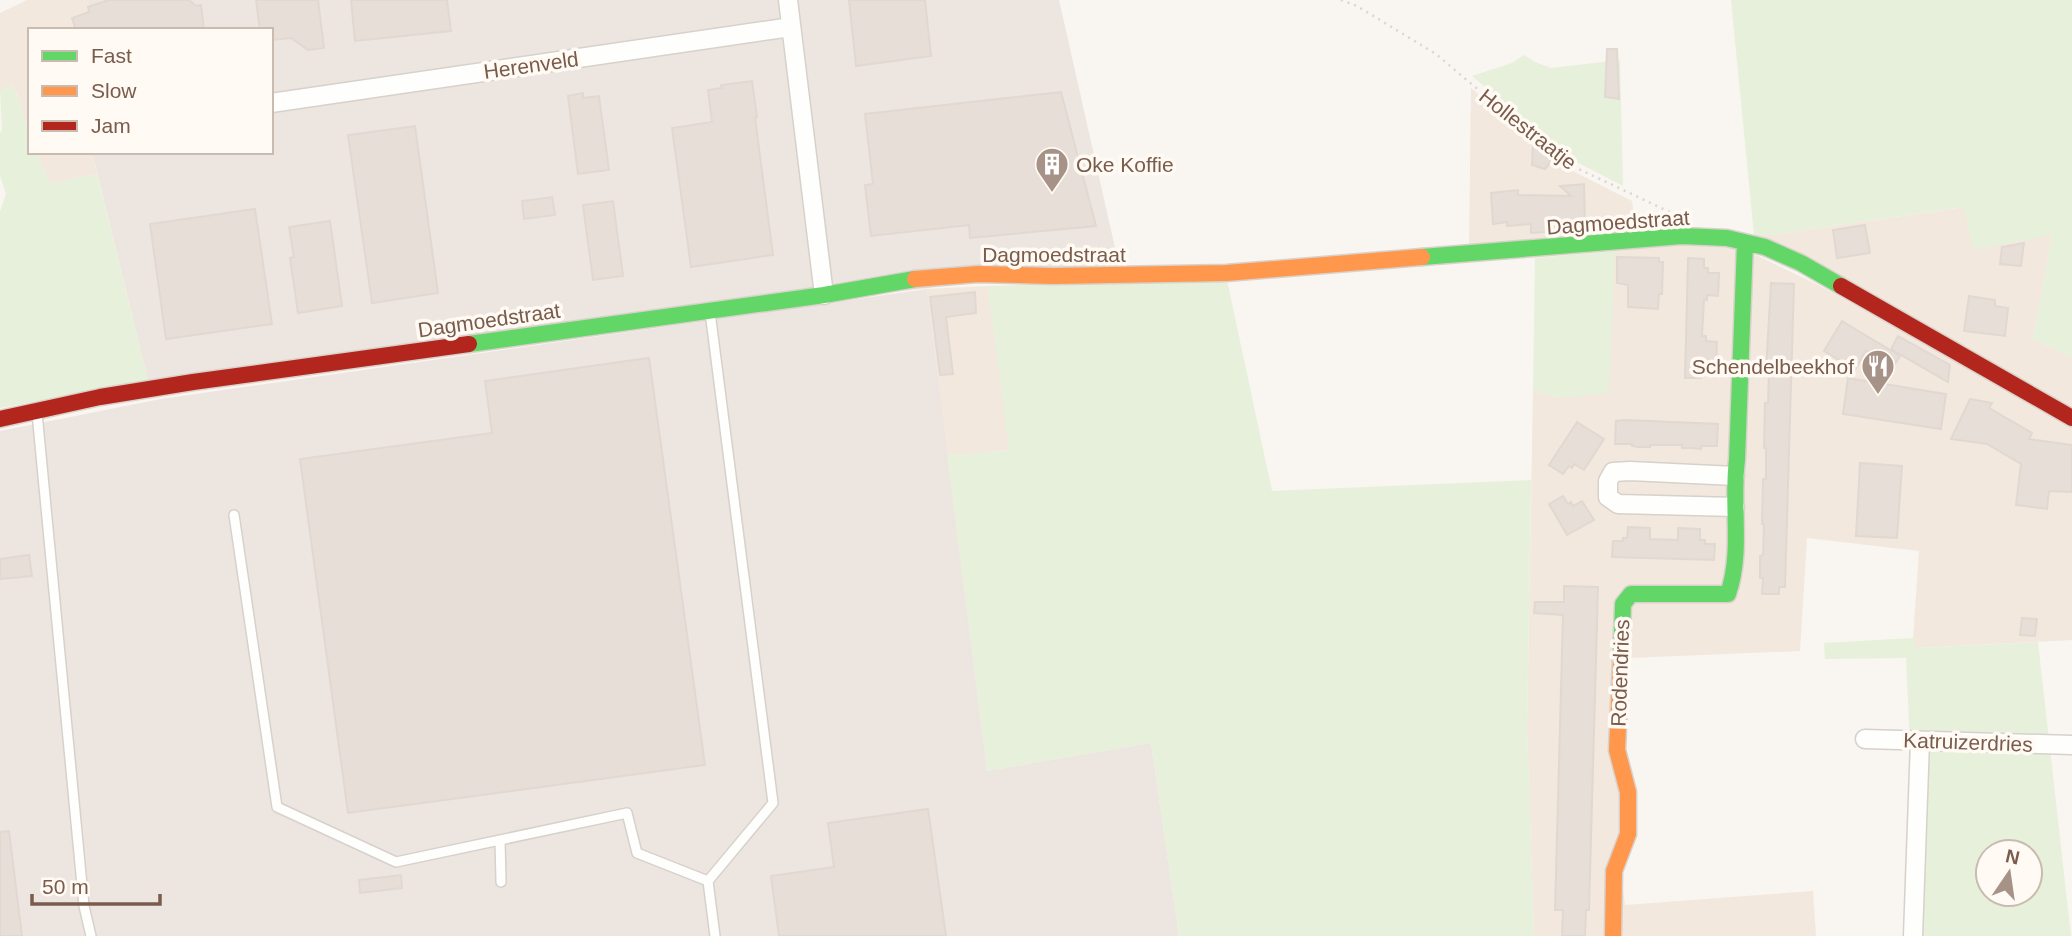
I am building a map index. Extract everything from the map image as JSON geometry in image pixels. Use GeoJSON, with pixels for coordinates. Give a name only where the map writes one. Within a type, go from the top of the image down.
{"type":"FeatureCollection","features":[{"type":"Feature","properties":{"kind":"street"},"geometry":{"type":"LineString","coordinates":[[788,0],[824,295]]}},
{"type":"Feature","properties":{"kind":"street","name":"Herenveld"},"geometry":{"type":"LineString","coordinates":[[273,103],[791,27]]}},
{"type":"Feature","properties":{"kind":"street","name":"Dagmoedstraat"},"geometry":{"type":"LineString","coordinates":[[0,419],[100,397],[193,382],[824,295],[926,277],[1227,273],[1682,236],[1727,238],[1765,247],[1801,263],[2072,418]]}},
{"type":"Feature","properties":{"kind":"street","name":"Rodendries"},"geometry":{"type":"LineString","coordinates":[[1613,936],[1614,872],[1628,834],[1628,792],[1617,750],[1623,604],[1631,594],[1728,594],[1734,582],[1735,476],[1745,243]]}},
{"type":"Feature","properties":{"kind":"street"},"geometry":{"type":"LineString","coordinates":[[1735,476],[1630,471],[1613,472],[1608,481],[1608,497],[1618,504],[1735,507]]}},
{"type":"Feature","properties":{"kind":"street","name":"Katruizerdries"},"geometry":{"type":"LineString","coordinates":[[1865,739],[2072,745]]}},
{"type":"Feature","properties":{"kind":"street"},"geometry":{"type":"LineString","coordinates":[[1913,936],[1920,741]]}},
{"type":"Feature","properties":{"kind":"lane"},"geometry":{"type":"LineString","coordinates":[[710,310],[773,803],[708,881],[715,936]]}},
{"type":"Feature","properties":{"kind":"lane"},"geometry":{"type":"LineString","coordinates":[[37,411],[85,906],[91,936]]}},
{"type":"Feature","properties":{"kind":"lane"},"geometry":{"type":"LineString","coordinates":[[234,515],[277,807],[396,862],[627,813],[637,853],[708,881]]}},
{"type":"Feature","properties":{"kind":"lane"},"geometry":{"type":"LineString","coordinates":[[500,840],[500,881]]}},
{"type":"Feature","properties":{"kind":"path","name":"Hollestraatje"},"geometry":{"type":"LineString","coordinates":[[1341,0],[1357,6],[1436,54],[1564,162],[1682,218]]}},
{"type":"Feature","properties":{"kind":"shaded area"},"geometry":{"type":"Polygon","coordinates":[[[27,0],[88,0],[95,28],[28,28],[28,129],[12,85],[0,91],[0,13],[27,0]]]}},
{"type":"Feature","properties":{"kind":"shaded area"},"geometry":{"type":"Polygon","coordinates":[[[88,0],[1059,0],[1120,270],[1064,272],[148,380],[92,154],[273,154],[273,28],[95,28],[88,0]]]}},
{"type":"Feature","properties":{"kind":"shaded area"},"geometry":{"type":"Polygon","coordinates":[[[1471,88],[1559,164],[1632,201],[1634,216],[1625,234],[1469,249],[1471,88]]]}},
{"type":"Feature","properties":{"kind":"shaded area"},"geometry":{"type":"Polygon","coordinates":[[[37,154],[92,154],[97,174],[50,184],[37,154]]]}},
{"type":"Feature","properties":{"kind":"shaded area"},"geometry":{"type":"Polygon","coordinates":[[[1965,207],[2052,235],[2033,340],[2072,358],[2072,408],[1754,235],[1965,207]]]}},
{"type":"Feature","properties":{"kind":"shaded area"},"geometry":{"type":"Polygon","coordinates":[[[1673,245],[1728,247],[1758,256],[1820,286],[2072,424],[2072,640],[1914,648],[1919,551],[1807,538],[1800,651],[1629,658],[1622,882],[1625,905],[1813,891],[1816,936],[1534,936],[1527,730],[1533,391],[1561,398],[1615,251],[1673,245]]]}},
{"type":"Feature","properties":{"kind":"shaded area"},"geometry":{"type":"Polygon","coordinates":[[[988,286],[1010,450],[947,456],[927,289],[988,286]]]}},
{"type":"Feature","properties":{"kind":"shaded area"},"geometry":{"type":"Polygon","coordinates":[[[927,289],[987,771],[1151,743],[1179,936],[0,936],[0,431],[161,399],[927,289]]]}},
{"type":"Feature","properties":{"kind":"green space"},"geometry":{"type":"Polygon","coordinates":[[[1731,0],[2072,0],[2072,358],[2033,340],[2052,235],[1973,250],[1964,207],[1754,235],[1731,0]]]}},
{"type":"Feature","properties":{"kind":"green space"},"geometry":{"type":"Polygon","coordinates":[[[1524,55],[1551,68],[1620,60],[1623,186],[1567,157],[1472,76],[1512,63],[1524,55]]]}},
{"type":"Feature","properties":{"kind":"green space"},"geometry":{"type":"Polygon","coordinates":[[[12,85],[19,99],[28,132],[28,154],[37,154],[50,184],[97,174],[148,380],[0,408],[0,211],[6,194],[0,176],[0,91],[12,85]]]}},
{"type":"Feature","properties":{"kind":"green space"},"geometry":{"type":"Polygon","coordinates":[[[1615,251],[1609,393],[1561,398],[1533,391],[1535,258],[1615,251]]]}},
{"type":"Feature","properties":{"kind":"green space"},"geometry":{"type":"Polygon","coordinates":[[[1227,280],[1272,491],[1531,480],[1527,730],[1534,936],[1179,936],[1151,743],[987,771],[947,456],[1009,450],[988,286],[1227,280]]]}},
{"type":"Feature","properties":{"kind":"green space"},"geometry":{"type":"Polygon","coordinates":[[[1913,638],[1915,648],[2038,642],[2071,936],[1919,936],[1906,658],[1825,659],[1824,643],[1913,638]]]}},
{"type":"Feature","properties":{"kind":"building"},"geometry":{"type":"Polygon","coordinates":[[[109,0],[189,0],[196,6],[201,5],[204,28],[75,28],[72,18],[89,12],[88,7],[109,0]]]}},
{"type":"Feature","properties":{"kind":"building"},"geometry":{"type":"Polygon","coordinates":[[[256,0],[318,0],[324,48],[308,50],[291,38],[273,40],[273,28],[260,28],[256,0]]]}},
{"type":"Feature","properties":{"kind":"building"},"geometry":{"type":"Polygon","coordinates":[[[351,0],[447,0],[451,31],[355,41],[351,0]]]}},
{"type":"Feature","properties":{"kind":"building"},"geometry":{"type":"Polygon","coordinates":[[[849,0],[925,0],[931,56],[856,66],[849,0]]]}},
{"type":"Feature","properties":{"kind":"building"},"geometry":{"type":"Polygon","coordinates":[[[1607,49],[1617,49],[1619,99],[1605,97],[1607,49]]]}},
{"type":"Feature","properties":{"kind":"building"},"geometry":{"type":"Polygon","coordinates":[[[752,81],[773,255],[691,267],[672,128],[712,122],[708,90],[722,88],[721,85],[752,81]]]}},
{"type":"Feature","properties":{"kind":"building"},"geometry":{"type":"Polygon","coordinates":[[[1061,92],[1096,226],[970,238],[969,225],[871,236],[865,185],[873,184],[865,114],[1061,92]]]}},
{"type":"Feature","properties":{"kind":"building"},"geometry":{"type":"Polygon","coordinates":[[[583,93],[583,98],[599,96],[609,170],[578,174],[568,96],[583,93]]]}},
{"type":"Feature","properties":{"kind":"building"},"geometry":{"type":"Polygon","coordinates":[[[415,126],[438,293],[372,303],[348,135],[415,126]]]}},
{"type":"Feature","properties":{"kind":"building"},"geometry":{"type":"Polygon","coordinates":[[[1533,143],[1552,161],[1545,169],[1532,165],[1533,143]]]}},
{"type":"Feature","properties":{"kind":"building"},"geometry":{"type":"Polygon","coordinates":[[[1584,184],[1585,229],[1531,233],[1531,224],[1493,224],[1491,193],[1518,190],[1518,195],[1571,196],[1560,186],[1584,184]]]}},
{"type":"Feature","properties":{"kind":"building"},"geometry":{"type":"Polygon","coordinates":[[[552,197],[555,215],[524,219],[522,201],[552,197]]]}},
{"type":"Feature","properties":{"kind":"building"},"geometry":{"type":"Polygon","coordinates":[[[613,201],[623,276],[593,280],[583,205],[613,201]]]}},
{"type":"Feature","properties":{"kind":"building"},"geometry":{"type":"Polygon","coordinates":[[[255,209],[272,324],[166,339],[150,224],[255,209]]]}},
{"type":"Feature","properties":{"kind":"building"},"geometry":{"type":"Polygon","coordinates":[[[330,221],[342,306],[298,313],[290,258],[294,257],[289,227],[330,221]]]}},
{"type":"Feature","properties":{"kind":"building"},"geometry":{"type":"Polygon","coordinates":[[[1865,225],[1870,253],[1837,258],[1833,230],[1865,225]]]}},
{"type":"Feature","properties":{"kind":"building"},"geometry":{"type":"Polygon","coordinates":[[[2024,243],[2021,266],[2000,264],[2002,247],[2024,243]]]}},
{"type":"Feature","properties":{"kind":"building"},"geometry":{"type":"Polygon","coordinates":[[[1617,257],[1659,258],[1659,262],[1663,262],[1662,294],[1659,294],[1658,309],[1628,307],[1628,285],[1617,283],[1617,257]]]}},
{"type":"Feature","properties":{"kind":"building"},"geometry":{"type":"Polygon","coordinates":[[[1688,258],[1704,259],[1704,268],[1708,268],[1708,273],[1719,273],[1718,296],[1707,295],[1707,300],[1704,299],[1702,336],[1706,336],[1706,341],[1717,342],[1716,364],[1701,364],[1701,378],[1685,378],[1688,258]]]}},
{"type":"Feature","properties":{"kind":"building"},"geometry":{"type":"Polygon","coordinates":[[[1771,283],[1794,284],[1785,587],[1779,587],[1779,594],[1762,594],[1760,556],[1763,555],[1765,403],[1768,403],[1769,371],[1766,371],[1771,283]]]}},
{"type":"Feature","properties":{"kind":"building"},"geometry":{"type":"Polygon","coordinates":[[[975,292],[976,313],[946,317],[953,374],[940,375],[930,297],[975,292]]]}},
{"type":"Feature","properties":{"kind":"building"},"geometry":{"type":"Polygon","coordinates":[[[1969,296],[1995,300],[1995,306],[2008,308],[2005,336],[1964,331],[1969,296]]]}},
{"type":"Feature","properties":{"kind":"building"},"geometry":{"type":"Polygon","coordinates":[[[1842,321],[1900,356],[1893,367],[1866,350],[1855,370],[1824,351],[1842,321]]]}},
{"type":"Feature","properties":{"kind":"building"},"geometry":{"type":"Polygon","coordinates":[[[1898,336],[1950,365],[1948,382],[1891,349],[1898,336]]]}},
{"type":"Feature","properties":{"kind":"building"},"geometry":{"type":"Polygon","coordinates":[[[649,358],[705,765],[348,813],[300,459],[492,433],[485,381],[649,358]]]}},
{"type":"Feature","properties":{"kind":"building","name":"Schendelbeekhof"},"geometry":{"type":"Polygon","coordinates":[[[1848,378],[1946,394],[1941,429],[1843,414],[1848,378]]]}},
{"type":"Feature","properties":{"kind":"building"},"geometry":{"type":"Polygon","coordinates":[[[1970,399],[1992,403],[1989,408],[2032,433],[2029,439],[2072,445],[2072,492],[2049,491],[2047,509],[2016,505],[2021,464],[1987,444],[1951,439],[1970,399]]]}},
{"type":"Feature","properties":{"kind":"building"},"geometry":{"type":"Polygon","coordinates":[[[1616,421],[1718,424],[1717,446],[1701,446],[1701,449],[1682,448],[1682,445],[1639,447],[1632,444],[1615,444],[1616,421]]]}},
{"type":"Feature","properties":{"kind":"building"},"geometry":{"type":"Polygon","coordinates":[[[1577,422],[1604,439],[1584,470],[1574,464],[1563,474],[1549,465],[1577,422]]]}},
{"type":"Feature","properties":{"kind":"building"},"geometry":{"type":"Polygon","coordinates":[[[1860,463],[1902,466],[1897,538],[1856,536],[1860,463]]]}},
{"type":"Feature","properties":{"kind":"building"},"geometry":{"type":"Polygon","coordinates":[[[1563,496],[1568,504],[1571,502],[1573,506],[1582,501],[1594,520],[1567,535],[1549,504],[1563,496]]]}},
{"type":"Feature","properties":{"kind":"building"},"geometry":{"type":"Polygon","coordinates":[[[1628,527],[1650,528],[1650,539],[1678,540],[1678,528],[1700,529],[1700,540],[1705,540],[1705,544],[1715,544],[1714,560],[1612,557],[1613,541],[1627,538],[1628,527]]]}},
{"type":"Feature","properties":{"kind":"building"},"geometry":{"type":"Polygon","coordinates":[[[29,555],[32,576],[0,579],[0,559],[29,555]]]}},
{"type":"Feature","properties":{"kind":"building"},"geometry":{"type":"Polygon","coordinates":[[[1564,586],[1598,587],[1589,910],[1586,910],[1585,936],[1562,936],[1563,910],[1555,910],[1563,615],[1534,613],[1535,602],[1564,602],[1564,586]]]}},
{"type":"Feature","properties":{"kind":"building"},"geometry":{"type":"Polygon","coordinates":[[[2022,618],[2037,619],[2035,636],[2020,635],[2022,618]]]}},
{"type":"Feature","properties":{"kind":"building"},"geometry":{"type":"Polygon","coordinates":[[[928,809],[946,936],[779,936],[771,876],[834,867],[828,823],[928,809]]]}},
{"type":"Feature","properties":{"kind":"building"},"geometry":{"type":"Polygon","coordinates":[[[9,831],[22,936],[0,936],[0,832],[9,831]]]}},
{"type":"Feature","properties":{"kind":"building"},"geometry":{"type":"Polygon","coordinates":[[[401,875],[402,888],[360,893],[359,880],[401,875]]]}},
{"type":"Feature","properties":{"kind":"traffic: fast"},"geometry":{"type":"LineString","coordinates":[[1422,257],[1682,236],[1727,238],[1765,247],[1801,263],[1841,286]]}},
{"type":"Feature","properties":{"kind":"traffic: fast"},"geometry":{"type":"LineString","coordinates":[[1621,660],[1623,604],[1631,594],[1728,594],[1736,544],[1745,243]]}},
{"type":"Feature","properties":{"kind":"traffic: fast"},"geometry":{"type":"LineString","coordinates":[[469,344],[824,295],[915,279]]}},
{"type":"Feature","properties":{"kind":"traffic: slow"},"geometry":{"type":"LineString","coordinates":[[915,279],[978,274],[1053,276],[1226,273],[1422,257]]}},
{"type":"Feature","properties":{"kind":"traffic: slow"},"geometry":{"type":"LineString","coordinates":[[1613,936],[1614,871],[1628,834],[1628,792],[1617,750],[1621,660]]}},
{"type":"Feature","properties":{"kind":"traffic: jam"},"geometry":{"type":"LineString","coordinates":[[1841,286],[2072,418]]}},
{"type":"Feature","properties":{"kind":"traffic: jam"},"geometry":{"type":"LineString","coordinates":[[0,419],[100,397],[193,382],[469,344]]}},
{"type":"Feature","properties":{"kind":"place","name":"Oke Koffie"},"geometry":{"type":"Point","coordinates":[1052,194]}},
{"type":"Feature","properties":{"kind":"place","name":"Schendelbeekhof"},"geometry":{"type":"Point","coordinates":[1878,396]}}]}
